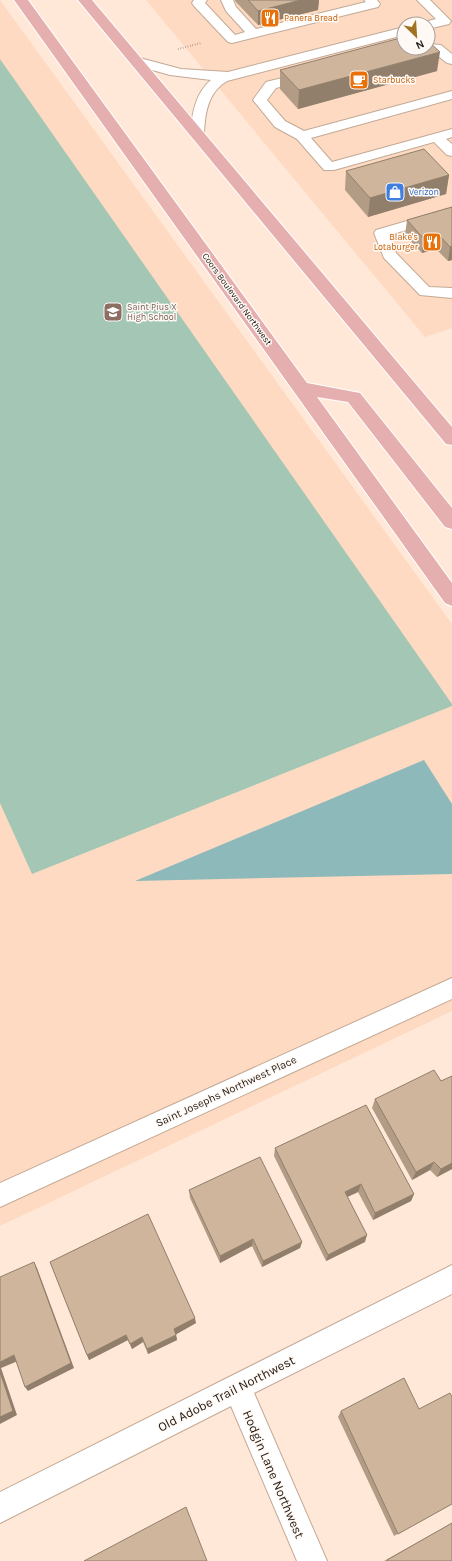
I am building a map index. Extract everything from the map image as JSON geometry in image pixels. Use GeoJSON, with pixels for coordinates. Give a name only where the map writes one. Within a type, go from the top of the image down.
{"type":"FeatureCollection","features":[{"type":"Feature","properties":{"kind":"main road","name":"Coors Boulevard Northwest"},"geometry":{"type":"LineString","coordinates":[[21,0],[452,598]]}},
{"type":"Feature","properties":{"kind":"main road"},"geometry":{"type":"LineString","coordinates":[[85,0],[452,439]]}},
{"type":"Feature","properties":{"kind":"main road"},"geometry":{"type":"LineString","coordinates":[[300,388],[354,397],[452,522]]}},
{"type":"Feature","properties":{"kind":"street","name":"Old Adobe Trail Northwest"},"geometry":{"type":"LineString","coordinates":[[0,1508],[452,1279]]}},
{"type":"Feature","properties":{"kind":"street","name":"Hodgin Lane Northwest"},"geometry":{"type":"LineString","coordinates":[[237,1387],[312,1561]]}},
{"type":"Feature","properties":{"kind":"lane"},"geometry":{"type":"LineString","coordinates":[[201,0],[198,4],[232,39],[374,4],[370,0]]}},
{"type":"Feature","properties":{"kind":"lane"},"geometry":{"type":"LineString","coordinates":[[227,0],[230,8],[254,34]]}},
{"type":"Feature","properties":{"kind":"lane"},"geometry":{"type":"LineString","coordinates":[[423,0],[449,24]]}},
{"type":"Feature","properties":{"kind":"lane"},"geometry":{"type":"LineString","coordinates":[[436,25],[449,24]]}},
{"type":"Feature","properties":{"kind":"lane"},"geometry":{"type":"LineString","coordinates":[[136,61],[171,72],[194,77],[228,76],[396,33]]}},
{"type":"Feature","properties":{"kind":"lane"},"geometry":{"type":"LineString","coordinates":[[436,48],[452,60]]}},
{"type":"Feature","properties":{"kind":"lane"},"geometry":{"type":"LineString","coordinates":[[316,73],[271,85],[260,100],[280,124],[302,136],[329,167],[452,133]]}},
{"type":"Feature","properties":{"kind":"lane"},"geometry":{"type":"LineString","coordinates":[[197,134],[198,119],[209,89],[214,84],[228,76]]}},
{"type":"Feature","properties":{"kind":"lane"},"geometry":{"type":"LineString","coordinates":[[302,136],[452,95]]}},
{"type":"Feature","properties":{"kind":"lane"},"geometry":{"type":"LineString","coordinates":[[437,137],[452,152]]}},
{"type":"Feature","properties":{"kind":"lane"},"geometry":{"type":"LineString","coordinates":[[452,212],[381,233],[390,255],[425,292],[452,293]]}},
{"type":"Feature","properties":{"kind":"lane","name":"Saint Josephs Northwest Place"},"geometry":{"type":"LineString","coordinates":[[0,1195],[452,988]]}},
{"type":"Feature","properties":{"kind":"path"},"geometry":{"type":"LineString","coordinates":[[173,50],[201,43]]}},
{"type":"Feature","properties":{"kind":"shaded area","name":"Saint Pius X High School"},"geometry":{"type":"Polygon","coordinates":[[[0,0],[452,624],[452,1011],[0,1226],[0,0]]]}},
{"type":"Feature","properties":{"kind":"shaded area"},"geometry":{"type":"Polygon","coordinates":[[[146,0],[452,0],[452,328],[425,337],[146,0]]]}},
{"type":"Feature","properties":{"kind":"green space"},"geometry":{"type":"Polygon","coordinates":[[[0,59],[452,704],[452,706],[32,874],[0,803],[0,59]]]}},
{"type":"Feature","properties":{"kind":"water"},"geometry":{"type":"Polygon","coordinates":[[[424,760],[452,804],[452,874],[135,881],[424,760]]]}},
{"type":"Feature","properties":{"kind":"building"},"geometry":{"type":"Polygon","coordinates":[[[248,0],[301,0],[258,11],[248,0]]]}},
{"type":"Feature","properties":{"kind":"building"},"geometry":{"type":"Polygon","coordinates":[[[396,39],[396,56],[425,56],[299,90],[280,70],[396,39]]]}},
{"type":"Feature","properties":{"kind":"building"},"geometry":{"type":"Polygon","coordinates":[[[424,149],[449,175],[370,198],[346,171],[424,149]]]}},
{"type":"Feature","properties":{"kind":"building"},"geometry":{"type":"Polygon","coordinates":[[[452,207],[452,246],[450,247],[438,234],[424,239],[407,220],[452,207]]]}},
{"type":"Feature","properties":{"kind":"building"},"geometry":{"type":"Polygon","coordinates":[[[434,1070],[441,1081],[452,1076],[452,1163],[441,1169],[434,1162],[416,1172],[375,1099],[434,1070]]]}},
{"type":"Feature","properties":{"kind":"building"},"geometry":{"type":"Polygon","coordinates":[[[366,1105],[414,1194],[375,1213],[361,1184],[345,1192],[367,1235],[328,1255],[275,1148],[366,1105]]]}},
{"type":"Feature","properties":{"kind":"building"},"geometry":{"type":"Polygon","coordinates":[[[260,1157],[302,1242],[263,1261],[253,1239],[220,1256],[189,1190],[260,1157]]]}},
{"type":"Feature","properties":{"kind":"building"},"geometry":{"type":"Polygon","coordinates":[[[148,1214],[195,1318],[174,1329],[176,1335],[147,1349],[142,1337],[130,1344],[126,1335],[87,1355],[50,1262],[148,1214]]]}},
{"type":"Feature","properties":{"kind":"building"},"geometry":{"type":"Polygon","coordinates":[[[34,1262],[71,1363],[25,1387],[14,1355],[0,1362],[0,1277],[34,1262]]]}},
{"type":"Feature","properties":{"kind":"building"},"geometry":{"type":"Polygon","coordinates":[[[0,1372],[13,1411],[0,1417],[0,1372]]]}},
{"type":"Feature","properties":{"kind":"building"},"geometry":{"type":"Polygon","coordinates":[[[404,1378],[419,1409],[450,1393],[452,1397],[452,1504],[398,1534],[341,1411],[404,1378]]]}},
{"type":"Feature","properties":{"kind":"building"},"geometry":{"type":"Polygon","coordinates":[[[186,1507],[207,1561],[84,1561],[186,1507]]]}},
{"type":"Feature","properties":{"kind":"building"},"geometry":{"type":"Polygon","coordinates":[[[452,1523],[452,1561],[387,1560],[452,1523]]]}},
{"type":"Feature","properties":{"kind":"place","name":"Panera Bread"},"geometry":{"type":"Point","coordinates":[270,18]}},
{"type":"Feature","properties":{"kind":"place","name":"Starbucks"},"geometry":{"type":"Point","coordinates":[359,80]}},
{"type":"Feature","properties":{"kind":"place","name":"Verizon"},"geometry":{"type":"Point","coordinates":[395,192]}},
{"type":"Feature","properties":{"kind":"place","name":"Blake's Lotaburger"},"geometry":{"type":"Point","coordinates":[432,242]}},
{"type":"Feature","properties":{"kind":"place","name":"Saint Pius X High School"},"geometry":{"type":"Point","coordinates":[113,312]}}]}
